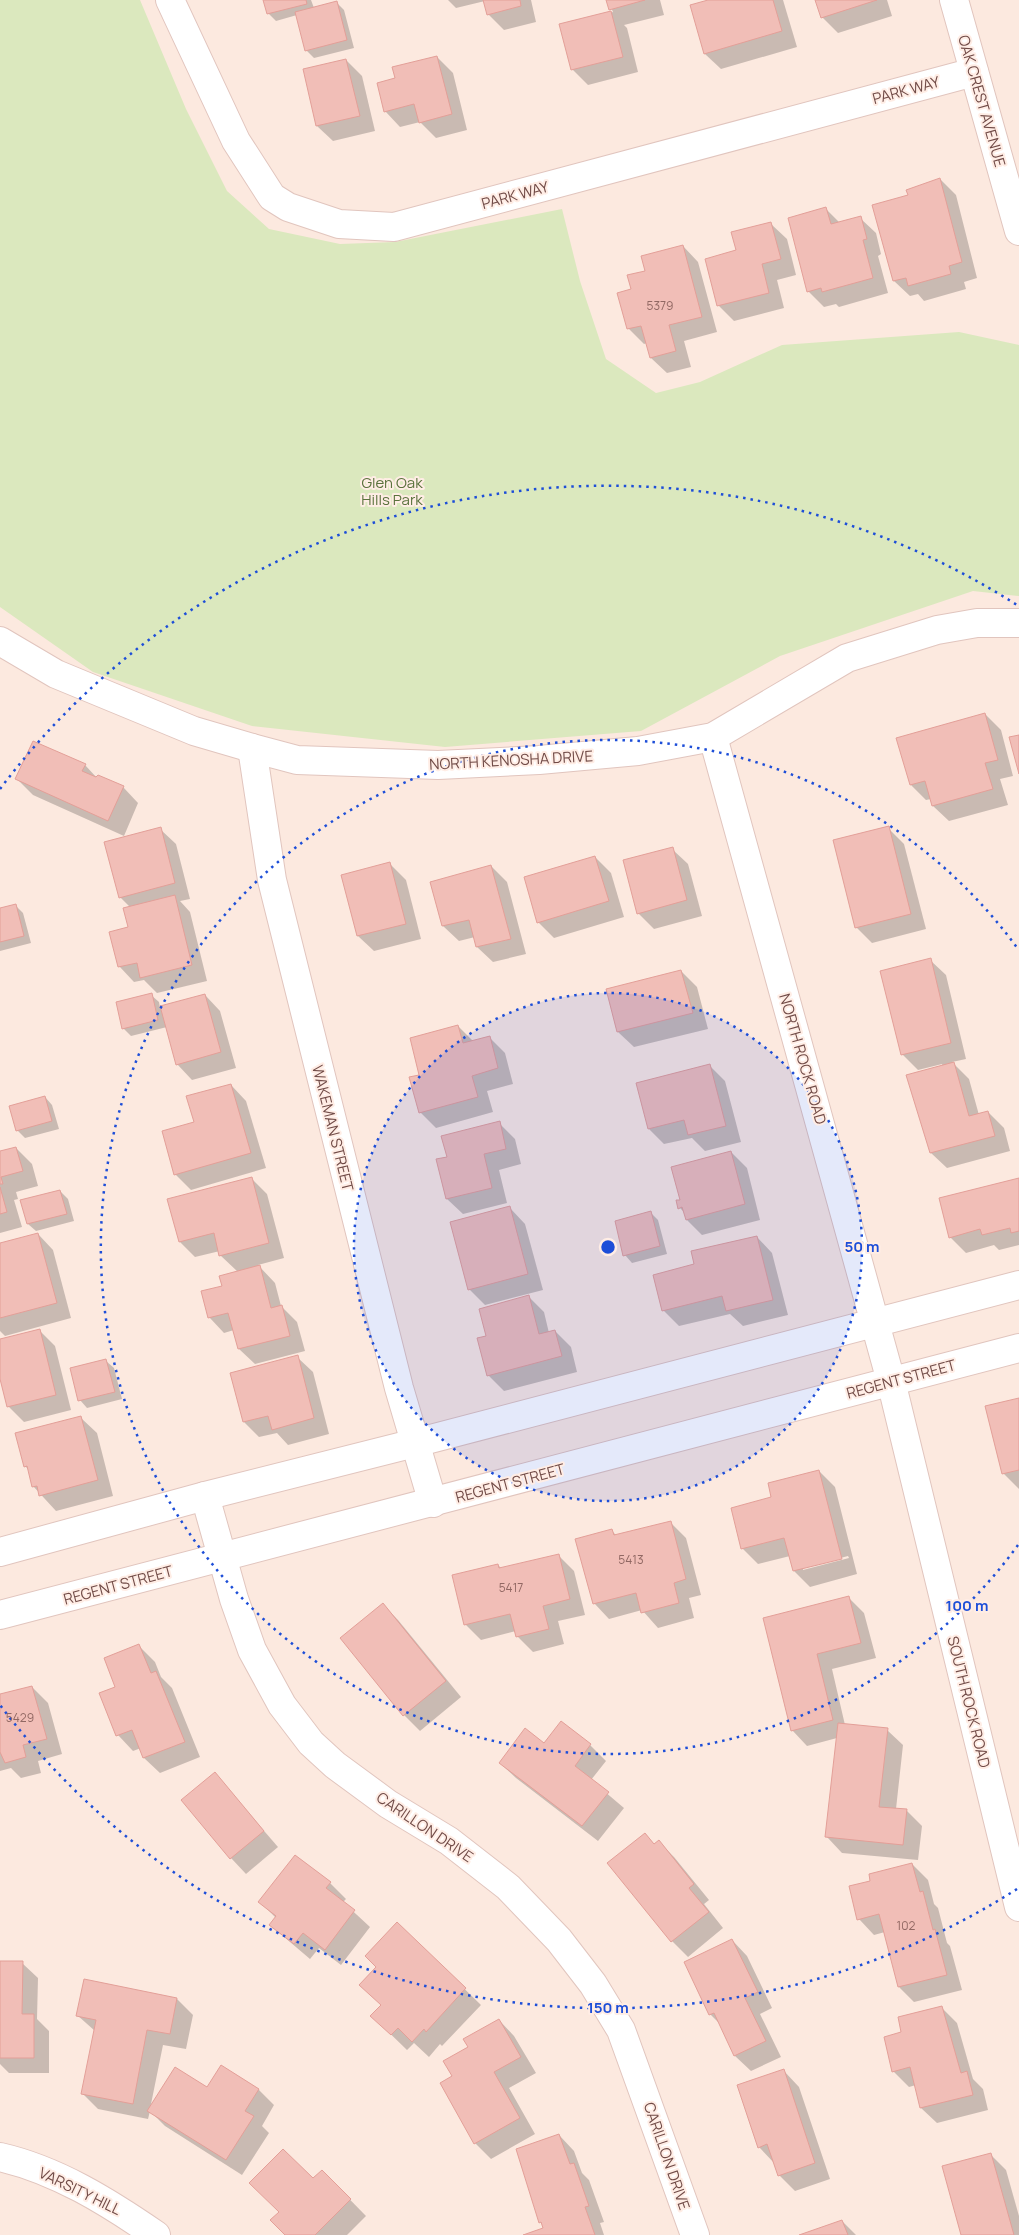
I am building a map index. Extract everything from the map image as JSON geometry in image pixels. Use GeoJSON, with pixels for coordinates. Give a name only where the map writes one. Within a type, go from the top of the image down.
{"type":"FeatureCollection","features":[{"type":"Feature","properties":{"kind":"street","name":"PARK WAY"},"geometry":{"type":"LineString","coordinates":[[170,0],[236,141],[272,197],[288,207],[338,224],[394,227],[974,72]]}},
{"type":"Feature","properties":{"kind":"street","name":"OAK CREST AVENUE"},"geometry":{"type":"LineString","coordinates":[[954,0],[1019,231]]}},
{"type":"Feature","properties":{"kind":"street","name":"NORTH KENOSHA DRIVE"},"geometry":{"type":"LineString","coordinates":[[0,641],[56,674],[194,731],[252,748],[297,760],[438,765],[539,760],[638,751],[713,737],[847,658],[937,630],[977,623],[1019,624]]}},
{"type":"Feature","properties":{"kind":"street","name":"NORTH ROCK ROAD"},"geometry":{"type":"LineString","coordinates":[[713,737],[891,1381]]}},
{"type":"Feature","properties":{"kind":"street","name":"WAKEMAN STREET"},"geometry":{"type":"LineString","coordinates":[[252,748],[272,880],[332,1126],[415,1443],[434,1503]]}},
{"type":"Feature","properties":{"kind":"street"},"geometry":{"type":"LineString","coordinates":[[0,1552],[205,1496],[1019,1285]]}},
{"type":"Feature","properties":{"kind":"street","name":"REGENT STREET"},"geometry":{"type":"LineString","coordinates":[[0,1616],[1019,1348]]}},
{"type":"Feature","properties":{"kind":"street","name":"SOUTH ROCK ROAD"},"geometry":{"type":"LineString","coordinates":[[891,1381],[1019,1907]]}},
{"type":"Feature","properties":{"kind":"street","name":"CARILLON DRIVE"},"geometry":{"type":"LineString","coordinates":[[205,1496],[222,1558],[252,1650],[282,1705],[311,1743],[335,1764],[388,1804],[450,1840],[508,1887],[559,1940],[593,1984],[621,2030],[695,2235]]}},
{"type":"Feature","properties":{"kind":"street","name":"VARSITY HILL"},"geometry":{"type":"LineString","coordinates":[[0,2157],[57,2176],[109,2202],[156,2235]]}},
{"type":"Feature","properties":{"kind":"green space","name":"Glen Oak Hills Park"},"geometry":{"type":"Polygon","coordinates":[[[0,0],[140,0],[186,109],[227,191],[269,229],[340,244],[395,242],[562,209],[580,281],[606,359],[656,393],[700,382],[782,345],[959,332],[1019,345],[1019,596],[973,591],[780,656],[641,731],[445,747],[252,726],[93,672],[0,607],[0,0]]]}},
{"type":"Feature","properties":{"kind":"building"},"geometry":{"type":"Polygon","coordinates":[[[263,0],[306,0],[307,4],[267,14],[263,0]]]}},
{"type":"Feature","properties":{"kind":"building"},"geometry":{"type":"Polygon","coordinates":[[[483,0],[520,0],[521,6],[487,15],[483,0]]]}},
{"type":"Feature","properties":{"kind":"building"},"geometry":{"type":"Polygon","coordinates":[[[606,0],[645,0],[609,10],[606,0]]]}},
{"type":"Feature","properties":{"kind":"building"},"geometry":{"type":"Polygon","coordinates":[[[708,0],[773,0],[782,31],[704,54],[690,5],[708,0]]]}},
{"type":"Feature","properties":{"kind":"building"},"geometry":{"type":"Polygon","coordinates":[[[815,0],[877,0],[821,18],[815,0]]]}},
{"type":"Feature","properties":{"kind":"building"},"geometry":{"type":"Polygon","coordinates":[[[337,1],[347,40],[305,51],[295,12],[337,1]]]}},
{"type":"Feature","properties":{"kind":"building"},"geometry":{"type":"Polygon","coordinates":[[[611,11],[623,57],[571,70],[559,24],[611,11]]]}},
{"type":"Feature","properties":{"kind":"building"},"geometry":{"type":"Polygon","coordinates":[[[437,56],[452,114],[419,123],[414,104],[384,112],[377,83],[395,78],[392,67],[437,56]]]}},
{"type":"Feature","properties":{"kind":"building"},"geometry":{"type":"Polygon","coordinates":[[[346,59],[360,116],[316,126],[303,69],[346,59]]]}},
{"type":"Feature","properties":{"kind":"building"},"geometry":{"type":"Polygon","coordinates":[[[940,178],[962,262],[949,266],[951,274],[908,286],[906,278],[893,281],[872,205],[908,195],[906,190],[940,178]]]}},
{"type":"Feature","properties":{"kind":"building"},"geometry":{"type":"Polygon","coordinates":[[[826,207],[831,224],[861,216],[867,239],[863,240],[873,278],[822,292],[821,288],[807,292],[788,218],[826,207]]]}},
{"type":"Feature","properties":{"kind":"building"},"geometry":{"type":"Polygon","coordinates":[[[771,222],[781,259],[762,264],[769,293],[717,306],[705,259],[736,250],[731,232],[771,222]]]}},
{"type":"Feature","properties":{"kind":"building"},"geometry":{"type":"Polygon","coordinates":[[[683,245],[702,317],[669,325],[676,351],[650,358],[641,326],[627,329],[617,293],[631,289],[627,275],[645,271],[641,256],[683,245]]]}},
{"type":"Feature","properties":{"kind":"building"},"geometry":{"type":"Polygon","coordinates":[[[985,713],[998,760],[985,763],[993,789],[932,806],[925,781],[910,785],[896,738],[985,713]]]}},
{"type":"Feature","properties":{"kind":"building"},"geometry":{"type":"Polygon","coordinates":[[[1019,735],[1019,774],[1009,737],[1019,735]]]}},
{"type":"Feature","properties":{"kind":"building"},"geometry":{"type":"Polygon","coordinates":[[[33,741],[86,764],[82,771],[96,777],[98,775],[124,786],[108,821],[15,779],[33,741]]]}},
{"type":"Feature","properties":{"kind":"building"},"geometry":{"type":"Polygon","coordinates":[[[889,826],[911,914],[855,928],[833,840],[889,826]]]}},
{"type":"Feature","properties":{"kind":"building"},"geometry":{"type":"Polygon","coordinates":[[[161,827],[175,883],[119,898],[104,842],[161,827]]]}},
{"type":"Feature","properties":{"kind":"building"},"geometry":{"type":"Polygon","coordinates":[[[673,847],[687,900],[637,914],[623,860],[673,847]]]}},
{"type":"Feature","properties":{"kind":"building"},"geometry":{"type":"Polygon","coordinates":[[[595,856],[609,901],[537,923],[524,877],[595,856]]]}},
{"type":"Feature","properties":{"kind":"building"},"geometry":{"type":"Polygon","coordinates":[[[390,862],[406,924],[357,936],[341,875],[390,862]]]}},
{"type":"Feature","properties":{"kind":"building"},"geometry":{"type":"Polygon","coordinates":[[[491,865],[511,939],[476,947],[469,920],[442,926],[430,882],[491,865]]]}},
{"type":"Feature","properties":{"kind":"building"},"geometry":{"type":"Polygon","coordinates":[[[175,895],[192,965],[140,978],[137,963],[118,967],[109,932],[128,927],[123,908],[175,895]]]}},
{"type":"Feature","properties":{"kind":"building"},"geometry":{"type":"Polygon","coordinates":[[[16,904],[24,936],[0,942],[0,908],[16,904]]]}},
{"type":"Feature","properties":{"kind":"building"},"geometry":{"type":"Polygon","coordinates":[[[931,958],[951,1043],[901,1055],[880,971],[931,958]]]}},
{"type":"Feature","properties":{"kind":"building"},"geometry":{"type":"Polygon","coordinates":[[[681,970],[693,1013],[617,1032],[606,989],[681,970]]]}},
{"type":"Feature","properties":{"kind":"building"},"geometry":{"type":"Polygon","coordinates":[[[152,993],[158,1020],[122,1029],[116,1002],[152,993]]]}},
{"type":"Feature","properties":{"kind":"building"},"geometry":{"type":"Polygon","coordinates":[[[205,994],[221,1052],[176,1065],[160,1006],[205,994]]]}},
{"type":"Feature","properties":{"kind":"building"},"geometry":{"type":"Polygon","coordinates":[[[458,1025],[463,1043],[490,1036],[498,1068],[472,1076],[478,1097],[419,1113],[409,1077],[419,1075],[410,1038],[458,1025]]]}},
{"type":"Feature","properties":{"kind":"building"},"geometry":{"type":"Polygon","coordinates":[[[954,1062],[969,1116],[988,1111],[995,1136],[930,1153],[906,1075],[954,1062]]]}},
{"type":"Feature","properties":{"kind":"building"},"geometry":{"type":"Polygon","coordinates":[[[710,1064],[726,1126],[688,1135],[684,1120],[648,1129],[636,1083],[710,1064]]]}},
{"type":"Feature","properties":{"kind":"building"},"geometry":{"type":"Polygon","coordinates":[[[231,1084],[251,1153],[174,1175],[162,1131],[194,1122],[186,1096],[231,1084]]]}},
{"type":"Feature","properties":{"kind":"building"},"geometry":{"type":"Polygon","coordinates":[[[45,1096],[52,1121],[16,1131],[9,1106],[45,1096]]]}},
{"type":"Feature","properties":{"kind":"building"},"geometry":{"type":"Polygon","coordinates":[[[500,1121],[506,1149],[484,1154],[492,1188],[446,1199],[436,1159],[447,1157],[441,1136],[500,1121]]]}},
{"type":"Feature","properties":{"kind":"building"},"geometry":{"type":"Polygon","coordinates":[[[16,1147],[23,1171],[1,1177],[3,1184],[0,1184],[0,1151],[16,1147]]]}},
{"type":"Feature","properties":{"kind":"building"},"geometry":{"type":"Polygon","coordinates":[[[731,1151],[745,1204],[686,1220],[682,1207],[678,1209],[676,1200],[680,1200],[671,1167],[731,1151]]]}},
{"type":"Feature","properties":{"kind":"building"},"geometry":{"type":"Polygon","coordinates":[[[252,1177],[269,1243],[219,1256],[214,1233],[179,1242],[167,1199],[252,1177]]]}},
{"type":"Feature","properties":{"kind":"building"},"geometry":{"type":"Polygon","coordinates":[[[1019,1178],[1019,1231],[1011,1233],[1010,1228],[982,1235],[980,1229],[949,1238],[939,1198],[1019,1178]]]}},
{"type":"Feature","properties":{"kind":"building"},"geometry":{"type":"Polygon","coordinates":[[[0,1187],[7,1212],[0,1214],[0,1187]]]}},
{"type":"Feature","properties":{"kind":"building"},"geometry":{"type":"Polygon","coordinates":[[[60,1190],[67,1214],[27,1224],[20,1200],[60,1190]]]}},
{"type":"Feature","properties":{"kind":"building"},"geometry":{"type":"Polygon","coordinates":[[[510,1206],[528,1274],[468,1290],[450,1222],[510,1206]]]}},
{"type":"Feature","properties":{"kind":"building"},"geometry":{"type":"Polygon","coordinates":[[[651,1211],[660,1246],[623,1256],[615,1221],[651,1211]]]}},
{"type":"Feature","properties":{"kind":"building"},"geometry":{"type":"Polygon","coordinates":[[[38,1233],[57,1303],[0,1318],[0,1243],[38,1233]]]}},
{"type":"Feature","properties":{"kind":"building"},"geometry":{"type":"Polygon","coordinates":[[[757,1236],[773,1300],[726,1311],[722,1296],[662,1311],[653,1275],[694,1264],[691,1251],[757,1236]]]}},
{"type":"Feature","properties":{"kind":"building"},"geometry":{"type":"Polygon","coordinates":[[[260,1265],[271,1308],[282,1305],[290,1336],[238,1349],[228,1313],[208,1318],[201,1291],[222,1286],[219,1276],[260,1265]]]}},
{"type":"Feature","properties":{"kind":"building"},"geometry":{"type":"Polygon","coordinates":[[[529,1295],[539,1334],[555,1330],[562,1356],[487,1376],[477,1338],[486,1336],[479,1309],[529,1295]]]}},
{"type":"Feature","properties":{"kind":"building"},"geometry":{"type":"Polygon","coordinates":[[[40,1329],[56,1395],[7,1407],[0,1379],[0,1339],[40,1329]]]}},
{"type":"Feature","properties":{"kind":"building"},"geometry":{"type":"Polygon","coordinates":[[[298,1355],[314,1418],[272,1430],[268,1416],[243,1422],[230,1373],[298,1355]]]}},
{"type":"Feature","properties":{"kind":"building"},"geometry":{"type":"Polygon","coordinates":[[[106,1359],[115,1392],[78,1401],[70,1368],[106,1359]]]}},
{"type":"Feature","properties":{"kind":"building"},"geometry":{"type":"Polygon","coordinates":[[[1019,1398],[1019,1470],[1002,1474],[985,1406],[1019,1398]]]}},
{"type":"Feature","properties":{"kind":"building"},"geometry":{"type":"Polygon","coordinates":[[[81,1416],[98,1480],[39,1496],[37,1486],[32,1487],[27,1466],[24,1467],[15,1433],[81,1416]]]}},
{"type":"Feature","properties":{"kind":"building"},"geometry":{"type":"Polygon","coordinates":[[[819,1470],[842,1559],[793,1571],[784,1538],[741,1549],[731,1508],[771,1497],[768,1483],[819,1470]]]}},
{"type":"Feature","properties":{"kind":"building"},"geometry":{"type":"Polygon","coordinates":[[[671,1521],[686,1579],[674,1583],[679,1603],[641,1613],[636,1593],[593,1604],[575,1539],[612,1529],[614,1535],[671,1521]]]}},
{"type":"Feature","properties":{"kind":"building"},"geometry":{"type":"Polygon","coordinates":[[[559,1554],[570,1599],[543,1606],[549,1629],[516,1637],[510,1614],[464,1625],[452,1575],[498,1564],[499,1568],[559,1554]]]}},
{"type":"Feature","properties":{"kind":"building"},"geometry":{"type":"Polygon","coordinates":[[[849,1596],[861,1643],[817,1654],[833,1720],[791,1731],[763,1618],[849,1596]]]}},
{"type":"Feature","properties":{"kind":"building"},"geometry":{"type":"Polygon","coordinates":[[[383,1603],[446,1681],[403,1716],[340,1638],[383,1603]]]}},
{"type":"Feature","properties":{"kind":"building"},"geometry":{"type":"Polygon","coordinates":[[[139,1644],[151,1673],[156,1671],[185,1742],[143,1758],[132,1730],[116,1736],[99,1693],[115,1687],[104,1658],[139,1644]]]}},
{"type":"Feature","properties":{"kind":"building"},"geometry":{"type":"Polygon","coordinates":[[[32,1686],[47,1739],[23,1745],[26,1757],[5,1763],[0,1752],[0,1694],[32,1686]]]}},
{"type":"Feature","properties":{"kind":"building"},"geometry":{"type":"Polygon","coordinates":[[[561,1721],[591,1744],[575,1766],[609,1792],[582,1826],[499,1763],[525,1728],[544,1743],[561,1721]]]}},
{"type":"Feature","properties":{"kind":"building"},"geometry":{"type":"Polygon","coordinates":[[[838,1723],[888,1728],[879,1807],[907,1809],[903,1845],[825,1837],[838,1723]]]}},
{"type":"Feature","properties":{"kind":"building"},"geometry":{"type":"Polygon","coordinates":[[[215,1772],[264,1831],[230,1859],[181,1800],[215,1772]]]}},
{"type":"Feature","properties":{"kind":"building"},"geometry":{"type":"Polygon","coordinates":[[[645,1833],[654,1844],[659,1840],[694,1884],[689,1888],[709,1912],[671,1942],[607,1863],[645,1833]]]}},
{"type":"Feature","properties":{"kind":"building"},"geometry":{"type":"Polygon","coordinates":[[[295,1855],[331,1882],[326,1888],[355,1910],[325,1950],[303,1933],[294,1944],[269,1925],[276,1916],[258,1902],[295,1855]]]}},
{"type":"Feature","properties":{"kind":"building"},"geometry":{"type":"Polygon","coordinates":[[[912,1863],[920,1892],[923,1891],[933,1930],[935,1929],[947,1975],[898,1987],[879,1914],[857,1920],[849,1886],[870,1881],[869,1874],[912,1863]]]}},
{"type":"Feature","properties":{"kind":"building"},"geometry":{"type":"Polygon","coordinates":[[[397,1922],[466,1988],[426,2032],[424,2029],[412,2042],[398,2028],[391,2035],[370,2016],[381,2005],[359,1985],[376,1967],[365,1956],[397,1922]]]}},
{"type":"Feature","properties":{"kind":"building"},"geometry":{"type":"Polygon","coordinates":[[[732,1939],[758,1992],[745,1998],[766,2041],[734,2056],[714,2013],[709,2015],[684,1962],[732,1939]]]}},
{"type":"Feature","properties":{"kind":"building"},"geometry":{"type":"Polygon","coordinates":[[[0,1961],[23,1961],[22,2014],[34,2014],[34,2058],[0,2058],[0,1961]]]}},
{"type":"Feature","properties":{"kind":"building"},"geometry":{"type":"Polygon","coordinates":[[[84,1979],[177,1998],[170,2034],[147,2030],[133,2104],[81,2094],[96,2020],[76,2016],[84,1979]]]}},
{"type":"Feature","properties":{"kind":"building"},"geometry":{"type":"Polygon","coordinates":[[[942,2006],[961,2073],[967,2071],[973,2095],[920,2108],[910,2067],[892,2072],[884,2037],[901,2032],[898,2017],[942,2006]]]}},
{"type":"Feature","properties":{"kind":"building"},"geometry":{"type":"Polygon","coordinates":[[[499,2019],[521,2057],[494,2072],[520,2118],[474,2144],[440,2083],[452,2076],[443,2061],[468,2047],[463,2039],[499,2019]]]}},
{"type":"Feature","properties":{"kind":"building"},"geometry":{"type":"Polygon","coordinates":[[[221,2065],[259,2089],[245,2111],[254,2116],[226,2160],[147,2111],[175,2067],[207,2087],[221,2065]]]}},
{"type":"Feature","properties":{"kind":"building"},"geometry":{"type":"Polygon","coordinates":[[[784,2069],[815,2163],[778,2176],[767,2144],[758,2148],[737,2085],[784,2069]]]}},
{"type":"Feature","properties":{"kind":"building"},"geometry":{"type":"Polygon","coordinates":[[[559,2134],[570,2164],[574,2163],[589,2206],[585,2207],[595,2235],[523,2235],[543,2228],[541,2222],[539,2223],[516,2149],[559,2134]]]}},
{"type":"Feature","properties":{"kind":"building"},"geometry":{"type":"Polygon","coordinates":[[[283,2149],[313,2178],[322,2170],[351,2199],[315,2235],[285,2235],[270,2220],[279,2212],[249,2183],[283,2149]]]}},
{"type":"Feature","properties":{"kind":"building"},"geometry":{"type":"Polygon","coordinates":[[[991,2153],[1014,2235],[961,2235],[942,2166],[991,2153]]]}},
{"type":"Feature","properties":{"kind":"building"},"geometry":{"type":"Polygon","coordinates":[[[842,2220],[848,2235],[799,2235],[842,2220]]]}}]}
